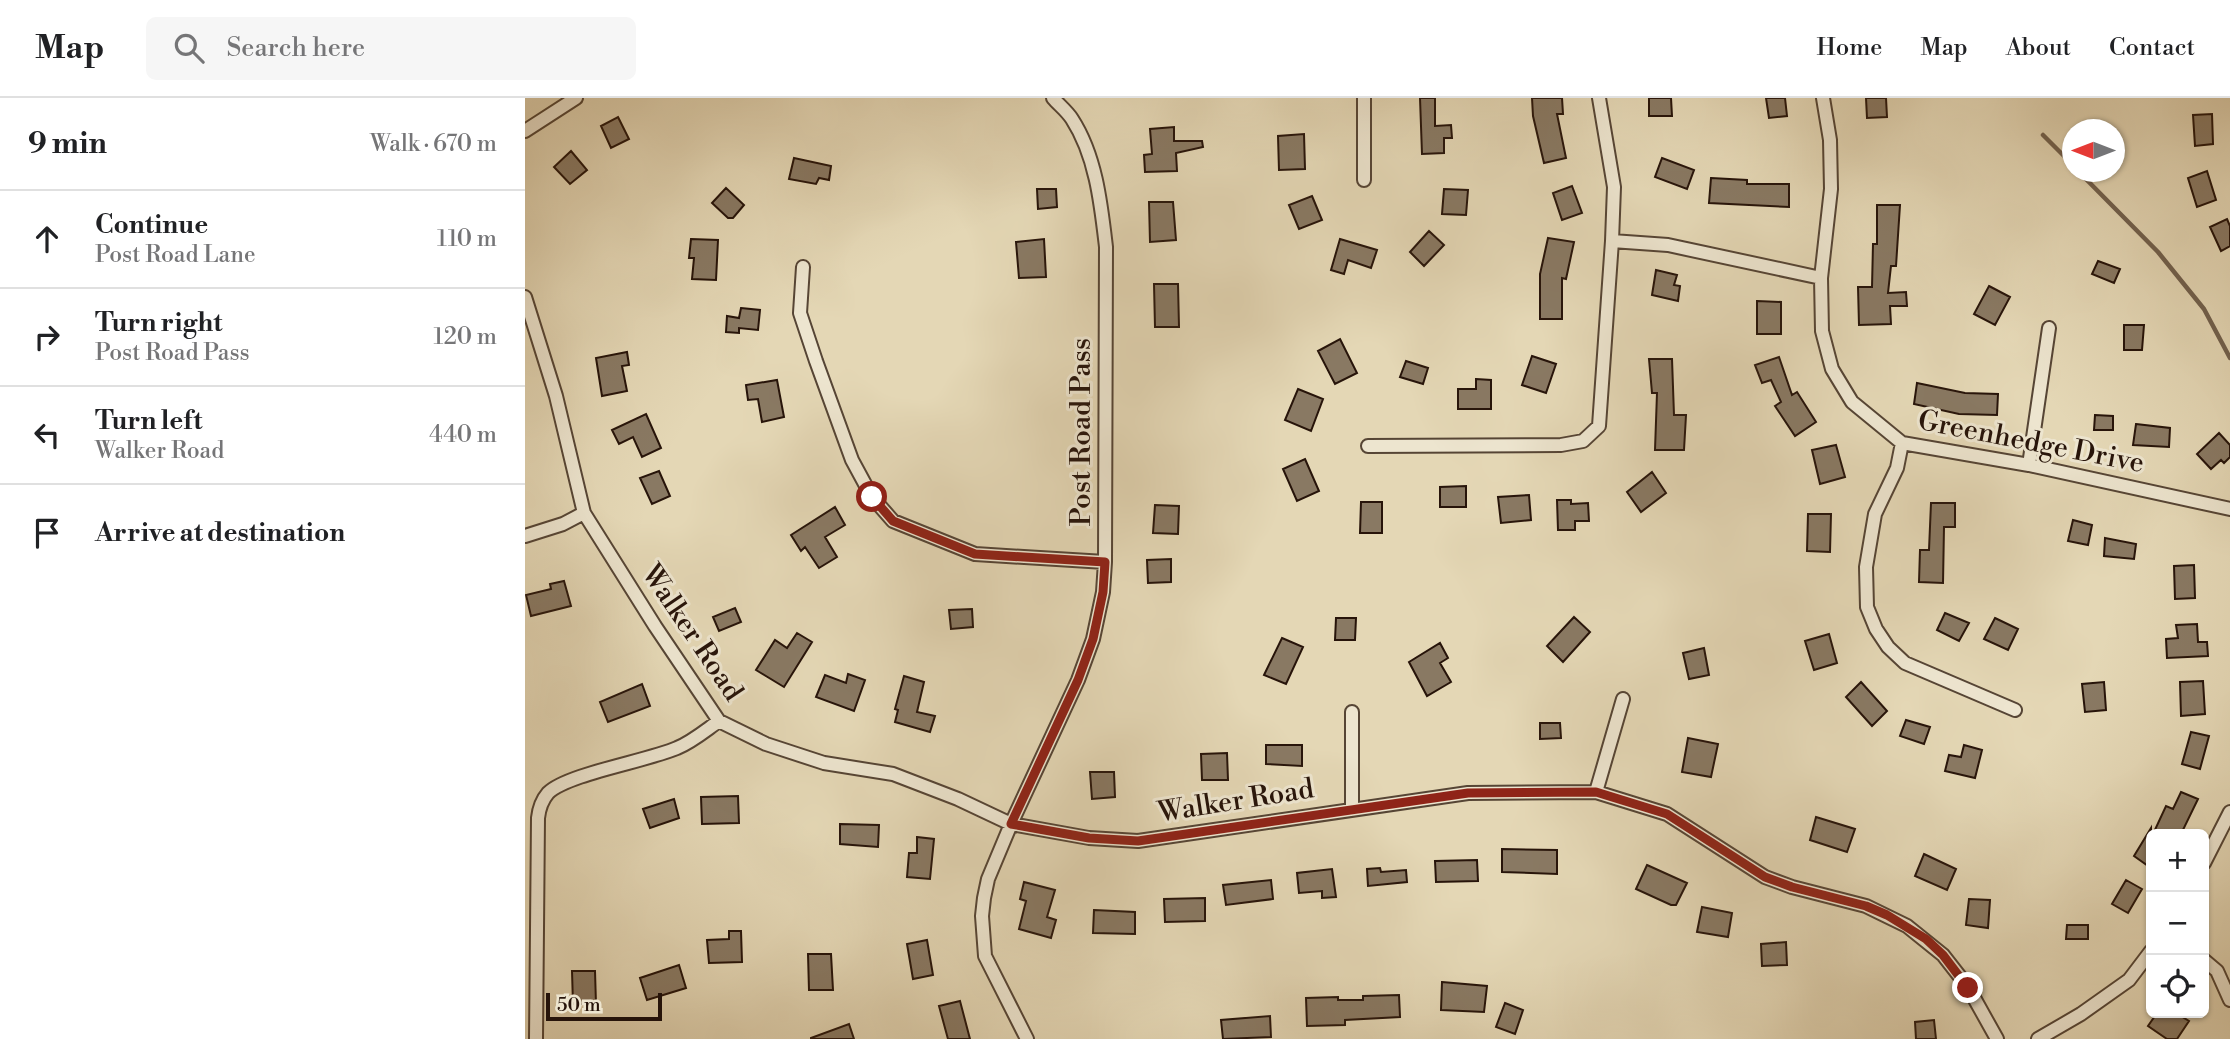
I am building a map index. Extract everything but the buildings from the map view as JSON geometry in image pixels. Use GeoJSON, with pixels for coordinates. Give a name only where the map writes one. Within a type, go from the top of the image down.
{"type":"FeatureCollection","features":[{"type":"Feature","properties":{"kind":"street"},"geometry":{"type":"LineString","coordinates":[[525,131],[576,98]]}},
{"type":"Feature","properties":{"kind":"street","name":"Post Road Pass"},"geometry":{"type":"LineString","coordinates":[[1027,1039],[985,956],[982,916],[988,879],[1078,680],[1093,639],[1103,592],[1105,562],[1106,247],[1101,204],[1090,160],[1072,119],[1053,98]]}},
{"type":"Feature","properties":{"kind":"street"},"geometry":{"type":"LineString","coordinates":[[1364,98],[1364,180]]}},
{"type":"Feature","properties":{"kind":"street"},"geometry":{"type":"LineString","coordinates":[[1368,446],[1561,445],[1583,441],[1599,426],[1614,187],[1599,98]]}},
{"type":"Feature","properties":{"kind":"street","name":"Greenhedge Drive"},"geometry":{"type":"LineString","coordinates":[[1823,98],[1830,140],[1831,189],[1821,278],[1822,331],[1832,369],[1852,402],[1902,443],[2029,465],[2230,509]]}},
{"type":"Feature","properties":{"kind":"street"},"geometry":{"type":"LineString","coordinates":[[1612,241],[1668,245],[1821,278]]}},
{"type":"Feature","properties":{"kind":"street"},"geometry":{"type":"LineString","coordinates":[[803,267],[800,313],[816,361],[852,460],[872,497],[893,521],[975,554],[1105,562]]}},
{"type":"Feature","properties":{"kind":"street","name":"Walker Road"},"geometry":{"type":"LineString","coordinates":[[525,297],[556,396],[584,513],[719,721],[766,744],[824,763],[893,775],[958,799],[1011,824],[1089,838],[1138,841],[1468,793],[1596,792],[1667,814],[1765,877],[1792,887],[1866,906],[1907,926],[1943,955],[1968,988],[1997,1039]]}},
{"type":"Feature","properties":{"kind":"street"},"geometry":{"type":"LineString","coordinates":[[2029,465],[2049,328]]}},
{"type":"Feature","properties":{"kind":"street"},"geometry":{"type":"LineString","coordinates":[[1902,443],[1897,468],[1875,514],[1866,567],[1867,607],[1875,629],[1888,648],[1905,663],[2015,710]]}},
{"type":"Feature","properties":{"kind":"street"},"geometry":{"type":"LineString","coordinates":[[525,536],[563,524],[584,513]]}},
{"type":"Feature","properties":{"kind":"street"},"geometry":{"type":"LineString","coordinates":[[1596,792],[1623,699]]}},
{"type":"Feature","properties":{"kind":"street"},"geometry":{"type":"LineString","coordinates":[[1353,712],[1353,808]]}},
{"type":"Feature","properties":{"kind":"street"},"geometry":{"type":"LineString","coordinates":[[536,1039],[538,818],[546,795],[570,780],[643,761],[681,747],[719,721]]}},
{"type":"Feature","properties":{"kind":"street"},"geometry":{"type":"LineString","coordinates":[[2209,853],[2230,812]]}},
{"type":"Feature","properties":{"kind":"street"},"geometry":{"type":"LineString","coordinates":[[2038,1039],[2081,1014],[2129,980],[2148,955]]}},
{"type":"Feature","properties":{"kind":"street"},"geometry":{"type":"LineString","coordinates":[[2209,964],[2217,971],[2230,1000]]}},
{"type":"Feature","properties":{"kind":"waterway"},"geometry":{"type":"LineString","coordinates":[[2043,135],[2062,154]]}},
{"type":"Feature","properties":{"kind":"waterway"},"geometry":{"type":"LineString","coordinates":[[2089,182],[2158,252],[2204,309],[2230,358]]}},
{"type":"Feature","properties":{"kind":"route"},"geometry":{"type":"LineString","coordinates":[[872,497],[893,521],[975,554],[1105,562],[1103,592],[1093,639],[1078,680],[1011,824],[1089,838],[1138,841],[1468,793],[1596,792],[1667,814],[1765,877],[1792,887],[1866,906],[1887,915],[1926,939],[1943,955],[1968,988]]}}]}
